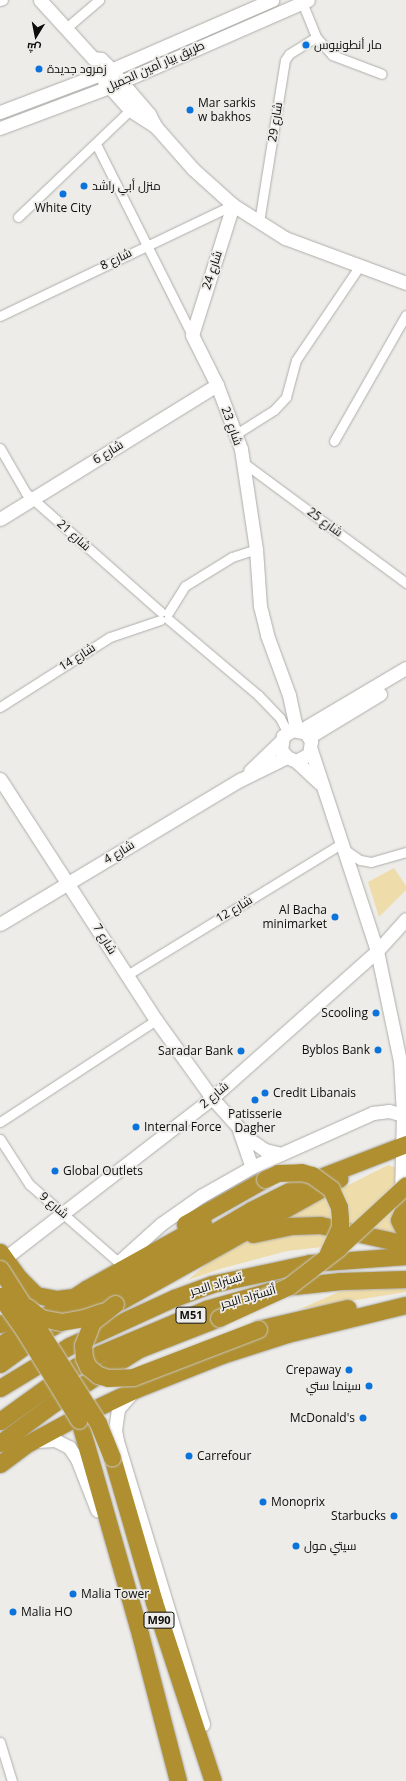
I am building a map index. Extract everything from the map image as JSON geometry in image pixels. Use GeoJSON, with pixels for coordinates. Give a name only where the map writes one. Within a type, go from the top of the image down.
{"type":"FeatureCollection","features":[{"type":"Feature","properties":{"kind":"highway"},"geometry":{"type":"LineString","coordinates":[[0,1364],[45,1331],[251,1210],[305,1183],[405,1145]]}},
{"type":"Feature","properties":{"kind":"highway"},"geometry":{"type":"LineString","coordinates":[[21,1302],[36,1315],[54,1321],[80,1319],[109,1307],[210,1249],[338,1180],[356,1164]]}},
{"type":"Feature","properties":{"kind":"highway"},"geometry":{"type":"LineString","coordinates":[[0,1345],[81,1293],[272,1185],[319,1170],[356,1164]]}},
{"type":"Feature","properties":{"kind":"highway"},"geometry":{"type":"LineString","coordinates":[[1,1259],[36,1295],[58,1299],[81,1293],[119,1261],[265,1179],[278,1173],[301,1172],[318,1179],[331,1189],[339,1207],[340,1227],[331,1249],[320,1262]]}},
{"type":"Feature","properties":{"kind":"highway"},"geometry":{"type":"LineString","coordinates":[[0,1443],[108,1367],[139,1349],[277,1293],[320,1262],[406,1185]]}},
{"type":"Feature","properties":{"kind":"highway"},"geometry":{"type":"LineString","coordinates":[[403,1209],[400,1226],[406,1234]]}},
{"type":"Feature","properties":{"kind":"highway"},"geometry":{"type":"LineString","coordinates":[[210,1249],[274,1229],[305,1224],[334,1226],[406,1244]]}},
{"type":"Feature","properties":{"kind":"highway","name":"تستراد البحر"},"geometry":{"type":"LineString","coordinates":[[0,1388],[69,1346],[174,1298],[212,1284],[302,1264],[406,1256]]}},
{"type":"Feature","properties":{"kind":"highway"},"geometry":{"type":"LineString","coordinates":[[0,1324],[16,1318],[23,1306],[23,1298],[1,1259]]}},
{"type":"Feature","properties":{"kind":"highway","name":"M90"},"geometry":{"type":"LineString","coordinates":[[1,1259],[21,1302],[98,1423],[106,1442],[154,1602],[213,1781]]}},
{"type":"Feature","properties":{"kind":"highway","name":"أتستراد البحر"},"geometry":{"type":"LineString","coordinates":[[0,1421],[75,1367],[99,1354],[206,1309],[284,1287],[341,1281],[406,1279]]}},
{"type":"Feature","properties":{"kind":"highway"},"geometry":{"type":"LineString","coordinates":[[0,1296],[24,1330],[79,1420],[178,1781]]}},
{"type":"Feature","properties":{"kind":"highway"},"geometry":{"type":"LineString","coordinates":[[109,1307],[86,1332],[84,1358],[92,1371],[115,1379],[133,1377],[258,1329],[377,1303],[406,1304]]}},
{"type":"Feature","properties":{"kind":"highway"},"geometry":{"type":"LineString","coordinates":[[0,1464],[25,1445],[69,1421],[136,1389],[238,1350],[295,1332],[406,1304]]}},
{"type":"Feature","properties":{"kind":"street"},"geometry":{"type":"LineString","coordinates":[[40,0],[93,58],[101,59],[109,87],[130,110],[156,127]]}},
{"type":"Feature","properties":{"kind":"street"},"geometry":{"type":"LineString","coordinates":[[66,29],[99,0]]}},
{"type":"Feature","properties":{"kind":"street","name":"طريق بيار أمين الجميل"},"geometry":{"type":"LineString","coordinates":[[0,112],[106,73],[272,0]]}},
{"type":"Feature","properties":{"kind":"street"},"geometry":{"type":"LineString","coordinates":[[305,1],[316,37],[336,58],[382,74]]}},
{"type":"Feature","properties":{"kind":"street","name":"طريق بيار أمين الجميل"},"geometry":{"type":"LineString","coordinates":[[0,128],[109,87],[305,1]]}},
{"type":"Feature","properties":{"kind":"street","name":"شارع 29"},"geometry":{"type":"LineString","coordinates":[[258,222],[286,60],[289,54],[316,37]]}},
{"type":"Feature","properties":{"kind":"street"},"geometry":{"type":"LineString","coordinates":[[106,73],[121,81],[149,114],[156,127],[193,169],[233,205],[285,238],[359,267],[406,283]]}},
{"type":"Feature","properties":{"kind":"street"},"geometry":{"type":"LineString","coordinates":[[18,217],[130,110]]}},
{"type":"Feature","properties":{"kind":"street","name":"شارع 23"},"geometry":{"type":"LineString","coordinates":[[96,144],[145,245],[217,385],[236,434],[244,462],[256,549],[263,622],[289,695],[295,723],[294,734]]}},
{"type":"Feature","properties":{"kind":"street","name":"شارع 8"},"geometry":{"type":"LineString","coordinates":[[0,316],[145,245],[233,205]]}},
{"type":"Feature","properties":{"kind":"street","name":"شارع 24"},"geometry":{"type":"LineString","coordinates":[[192,335],[233,205]]}},
{"type":"Feature","properties":{"kind":"street"},"geometry":{"type":"LineString","coordinates":[[236,434],[274,410],[286,397],[296,360],[359,267]]}},
{"type":"Feature","properties":{"kind":"street"},"geometry":{"type":"LineString","coordinates":[[334,441],[406,315]]}},
{"type":"Feature","properties":{"kind":"street","name":"شارع 6"},"geometry":{"type":"LineString","coordinates":[[0,519],[217,385]]}},
{"type":"Feature","properties":{"kind":"street","name":"شارع 21"},"geometry":{"type":"LineString","coordinates":[[0,448],[16,479],[33,498],[164,616],[258,695],[294,734]]}},
{"type":"Feature","properties":{"kind":"street","name":"شارع 25"},"geometry":{"type":"LineString","coordinates":[[244,462],[406,583]]}},
{"type":"Feature","properties":{"kind":"street"},"geometry":{"type":"LineString","coordinates":[[164,616],[186,586],[232,557],[256,549]]}},
{"type":"Feature","properties":{"kind":"street","name":"شارع 14"},"geometry":{"type":"LineString","coordinates":[[0,707],[110,637],[164,616]]}},
{"type":"Feature","properties":{"kind":"street","name":"شارع 4"},"geometry":{"type":"LineString","coordinates":[[240,780],[294,734],[406,668]]}},
{"type":"Feature","properties":{"kind":"street","name":"شارع 4"},"geometry":{"type":"LineString","coordinates":[[294,734],[406,678]]}},
{"type":"Feature","properties":{"kind":"street"},"geometry":{"type":"LineString","coordinates":[[323,786],[281,750],[294,734],[311,750],[343,845],[377,951],[400,1061],[405,1115],[403,1209]]}},
{"type":"Feature","properties":{"kind":"street","name":"شارع 4"},"geometry":{"type":"LineString","coordinates":[[0,924],[240,780],[291,759],[305,758],[311,750]]}},
{"type":"Feature","properties":{"kind":"street","name":"شارع 7"},"geometry":{"type":"LineString","coordinates":[[0,779],[69,882],[156,1020],[212,1098],[239,1130]]}},
{"type":"Feature","properties":{"kind":"street"},"geometry":{"type":"LineString","coordinates":[[343,845],[351,855],[370,862],[406,852]]}},
{"type":"Feature","properties":{"kind":"street","name":"شارع 12"},"geometry":{"type":"LineString","coordinates":[[127,975],[343,845]]}},
{"type":"Feature","properties":{"kind":"street","name":"شارع 2"},"geometry":{"type":"LineString","coordinates":[[1,1259],[64,1213],[212,1098],[377,951],[406,919]]}},
{"type":"Feature","properties":{"kind":"street"},"geometry":{"type":"LineString","coordinates":[[0,1122],[156,1020]]}},
{"type":"Feature","properties":{"kind":"street"},"geometry":{"type":"LineString","coordinates":[[119,1261],[161,1224],[201,1196],[252,1167],[373,1113],[388,1111],[405,1115]]}},
{"type":"Feature","properties":{"kind":"street"},"geometry":{"type":"LineString","coordinates":[[239,1130],[265,1150],[281,1154]]}},
{"type":"Feature","properties":{"kind":"street"},"geometry":{"type":"LineString","coordinates":[[239,1130],[252,1167]]}},
{"type":"Feature","properties":{"kind":"street","name":"شارع 9"},"geometry":{"type":"LineString","coordinates":[[0,1138],[29,1184],[119,1261]]}},
{"type":"Feature","properties":{"kind":"street"},"geometry":{"type":"LineString","coordinates":[[136,1389],[125,1398],[118,1409],[115,1430],[116,1442],[220,1781]]}},
{"type":"Feature","properties":{"kind":"street"},"geometry":{"type":"LineString","coordinates":[[25,1445],[38,1440],[55,1440],[64,1443],[77,1459],[102,1525],[170,1781]]}},
{"type":"Feature","properties":{"kind":"street"},"geometry":{"type":"LineString","coordinates":[[0,1742],[10,1780]]}},
{"type":"Feature","properties":{"kind":"shaded area"},"geometry":{"type":"Polygon","coordinates":[[[394,868],[406,886],[406,890],[379,917],[368,882],[394,868]]]}},
{"type":"Feature","properties":{"kind":"shaded area"},"geometry":{"type":"Polygon","coordinates":[[[388,1165],[396,1168],[400,1235],[345,1221],[272,1224],[388,1165]]]}},
{"type":"Feature","properties":{"kind":"shaded area"},"geometry":{"type":"Polygon","coordinates":[[[333,1231],[322,1247],[287,1251],[220,1269],[188,1280],[218,1254],[263,1235],[333,1231]]]}},
{"type":"Feature","properties":{"kind":"shaded area"},"geometry":{"type":"Polygon","coordinates":[[[406,1288],[406,1292],[300,1309],[341,1291],[406,1288]]]}},
{"type":"Feature","properties":{"kind":"place","name":"مار أنطونيوس"},"geometry":{"type":"Point","coordinates":[306,45]}},
{"type":"Feature","properties":{"kind":"place","name":"زمرود جديدة"},"geometry":{"type":"Point","coordinates":[39,69]}},
{"type":"Feature","properties":{"kind":"place","name":"Mar sarkis w bakhos"},"geometry":{"type":"Point","coordinates":[190,110]}},
{"type":"Feature","properties":{"kind":"place","name":"منزل أبي راشد"},"geometry":{"type":"Point","coordinates":[84,186]}},
{"type":"Feature","properties":{"kind":"place","name":"White City"},"geometry":{"type":"Point","coordinates":[63,194]}},
{"type":"Feature","properties":{"kind":"place","name":"Al Bacha minimarket"},"geometry":{"type":"Point","coordinates":[335,917]}},
{"type":"Feature","properties":{"kind":"place","name":"Scooling"},"geometry":{"type":"Point","coordinates":[376,1013]}},
{"type":"Feature","properties":{"kind":"place","name":"Byblos Bank"},"geometry":{"type":"Point","coordinates":[378,1050]}},
{"type":"Feature","properties":{"kind":"place","name":"Saradar Bank"},"geometry":{"type":"Point","coordinates":[241,1051]}},
{"type":"Feature","properties":{"kind":"place","name":"Credit Libanais"},"geometry":{"type":"Point","coordinates":[265,1093]}},
{"type":"Feature","properties":{"kind":"place","name":"Patisserie Dagher"},"geometry":{"type":"Point","coordinates":[255,1100]}},
{"type":"Feature","properties":{"kind":"place","name":"Internal Force"},"geometry":{"type":"Point","coordinates":[136,1127]}},
{"type":"Feature","properties":{"kind":"place","name":"Global Outlets"},"geometry":{"type":"Point","coordinates":[55,1171]}},
{"type":"Feature","properties":{"kind":"place","name":"Crepaway"},"geometry":{"type":"Point","coordinates":[349,1370]}},
{"type":"Feature","properties":{"kind":"place","name":"سينما ستي"},"geometry":{"type":"Point","coordinates":[369,1386]}},
{"type":"Feature","properties":{"kind":"place","name":"McDonald's"},"geometry":{"type":"Point","coordinates":[363,1418]}},
{"type":"Feature","properties":{"kind":"place","name":"Carrefour"},"geometry":{"type":"Point","coordinates":[189,1456]}},
{"type":"Feature","properties":{"kind":"place","name":"Monoprix"},"geometry":{"type":"Point","coordinates":[263,1502]}},
{"type":"Feature","properties":{"kind":"place","name":"Starbucks"},"geometry":{"type":"Point","coordinates":[394,1516]}},
{"type":"Feature","properties":{"kind":"place","name":"سيتي مول"},"geometry":{"type":"Point","coordinates":[296,1546]}},
{"type":"Feature","properties":{"kind":"place","name":"Malia Tower"},"geometry":{"type":"Point","coordinates":[73,1594]}},
{"type":"Feature","properties":{"kind":"place","name":"Malia HO"},"geometry":{"type":"Point","coordinates":[13,1612]}}]}
